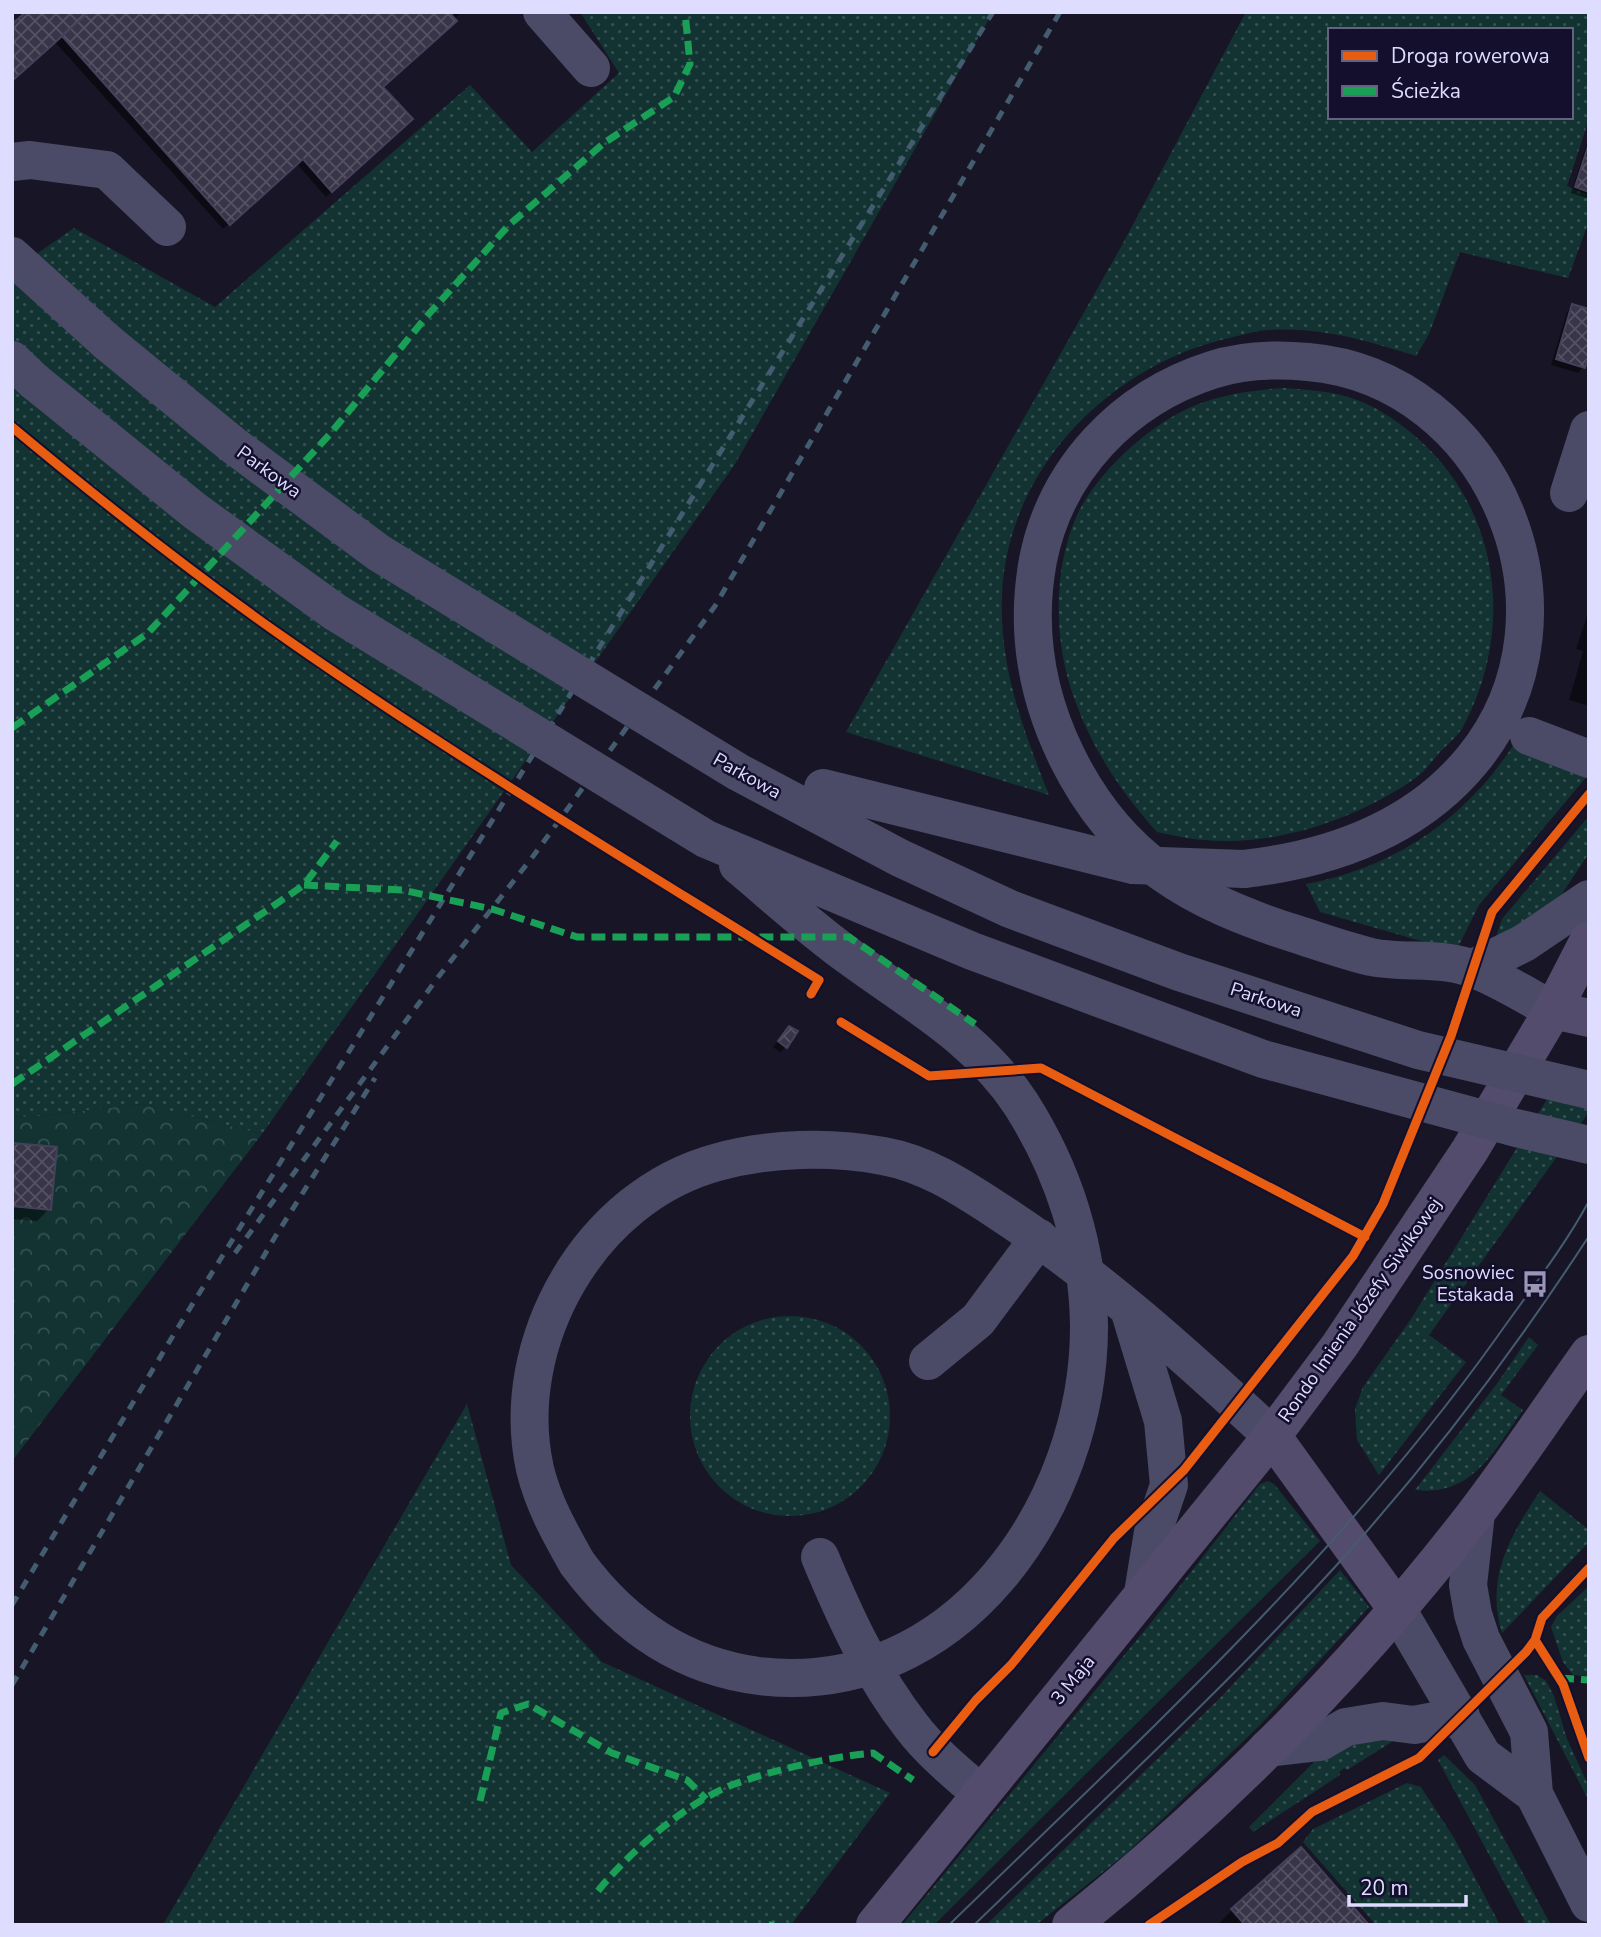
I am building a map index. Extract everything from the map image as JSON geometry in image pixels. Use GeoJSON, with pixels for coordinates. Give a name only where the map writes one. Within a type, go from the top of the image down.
{"type":"FeatureCollection","features":[{"type":"Feature","properties":{"kind":"main road"},"geometry":{"type":"LineString","coordinates":[[1571,1014],[1589,940]]}},
{"type":"Feature","properties":{"kind":"main road","name":"Rondo Imienia Józefy Siwikowej"},"geometry":{"type":"LineString","coordinates":[[1397,1609],[1272,1436],[1571,1014]]}},
{"type":"Feature","properties":{"kind":"main road"},"geometry":{"type":"LineString","coordinates":[[1071,1925],[1126,1880],[1268,1748],[1397,1609],[1476,1513],[1589,1354]]}},
{"type":"Feature","properties":{"kind":"main road","name":"3 Maja"},"geometry":{"type":"LineString","coordinates":[[874,1925],[1272,1436]]}},
{"type":"Feature","properties":{"kind":"street"},"geometry":{"type":"LineString","coordinates":[[542,12],[591,68]]}},
{"type":"Feature","properties":{"kind":"street"},"geometry":{"type":"LineString","coordinates":[[12,162],[74,164],[107,170],[167,227]]}},
{"type":"Feature","properties":{"kind":"street","name":"Parkowa"},"geometry":{"type":"LineString","coordinates":[[12,256],[107,342],[233,445],[379,553],[738,772],[900,858],[1010,909],[1179,972],[1418,1050],[1589,1090]]}},
{"type":"Feature","properties":{"kind":"street"},"geometry":{"type":"LineString","coordinates":[[12,360],[195,510],[335,612],[706,839],[849,957],[896,987],[975,1049],[1019,1101],[1052,1161],[1077,1234],[1089,1326],[1083,1393],[1067,1456],[1055,1488],[1022,1547],[1001,1574],[954,1622],[928,1640],[869,1667],[841,1675],[807,1679],[739,1673],[704,1664],[645,1633],[620,1614],[577,1563],[545,1501],[536,1471],[531,1434],[534,1376],[551,1312],[565,1284],[607,1229],[640,1202],[688,1174],[716,1162],[756,1154],[808,1151],[884,1156],[946,1177],[1039,1238],[1129,1309],[1272,1436]]}},
{"type":"Feature","properties":{"kind":"street"},"geometry":{"type":"LineString","coordinates":[[738,772],[823,788],[1099,858],[1133,864],[1205,869],[1244,869],[1318,857],[1386,830],[1417,811],[1473,760],[1494,729],[1518,664],[1525,627],[1525,590],[1519,550],[1505,509],[1491,481],[1470,451],[1433,413],[1397,388],[1365,373],[1333,364],[1252,361],[1218,368],[1187,378],[1128,412],[1100,439],[1065,488],[1044,529],[1032,594],[1031,629],[1035,666],[1044,700],[1075,774],[1097,806],[1139,856],[1201,899],[1234,914],[1374,957],[1433,961],[1473,968],[1571,1014]]}},
{"type":"Feature","properties":{"kind":"street"},"geometry":{"type":"LineString","coordinates":[[1569,493],[1589,430]]}},
{"type":"Feature","properties":{"kind":"street"},"geometry":{"type":"LineString","coordinates":[[1529,736],[1589,759]]}},
{"type":"Feature","properties":{"kind":"street"},"geometry":{"type":"LineString","coordinates":[[706,839],[972,951],[1263,1059],[1503,1125],[1589,1145]]}},
{"type":"Feature","properties":{"kind":"street"},"geometry":{"type":"LineString","coordinates":[[1473,968],[1524,943],[1589,899]]}},
{"type":"Feature","properties":{"kind":"street"},"geometry":{"type":"LineString","coordinates":[[928,1361],[978,1320],[1009,1283],[1039,1238]]}},
{"type":"Feature","properties":{"kind":"street"},"geometry":{"type":"LineString","coordinates":[[1129,1309],[1163,1421],[1169,1485],[1153,1532],[1143,1592]]}},
{"type":"Feature","properties":{"kind":"street"},"geometry":{"type":"LineString","coordinates":[[1476,1513],[1468,1585],[1472,1614],[1481,1639],[1529,1732],[1534,1794],[1589,1903]]}},
{"type":"Feature","properties":{"kind":"street"},"geometry":{"type":"LineString","coordinates":[[820,1558],[852,1634],[911,1726],[933,1752],[981,1794]]}},
{"type":"Feature","properties":{"kind":"street"},"geometry":{"type":"LineString","coordinates":[[1397,1609],[1483,1756],[1534,1794]]}},
{"type":"Feature","properties":{"kind":"street"},"geometry":{"type":"LineString","coordinates":[[1268,1748],[1320,1742],[1346,1727],[1383,1721],[1414,1726],[1461,1716]]}},
{"type":"Feature","properties":{"kind":"green space"},"geometry":{"type":"Polygon","coordinates":[[[580,12],[993,12],[735,464],[262,1134],[142,1104],[30,1117],[12,1116],[12,271],[74,228],[215,307],[470,85],[532,152],[619,73],[580,12]]]}},
{"type":"Feature","properties":{"kind":"green space"},"geometry":{"type":"Polygon","coordinates":[[[1246,12],[1589,12],[1589,119],[1567,186],[1589,195],[1589,221],[1568,278],[1460,252],[1429,334],[1416,356],[1362,340],[1308,331],[1265,330],[1229,338],[1185,352],[1144,372],[1106,398],[1073,429],[1045,465],[1023,505],[1008,549],[1002,595],[1002,622],[1004,647],[1015,697],[1049,795],[846,732],[1121,247],[1246,12]]]}},
{"type":"Feature","properties":{"kind":"green space"},"geometry":{"type":"Polygon","coordinates":[[[1284,388],[1321,391],[1357,400],[1395,420],[1444,465],[1466,498],[1481,534],[1490,571],[1493,610],[1490,649],[1480,688],[1462,729],[1425,770],[1391,793],[1341,818],[1314,827],[1258,839],[1204,840],[1157,832],[1107,767],[1079,712],[1072,692],[1059,627],[1060,580],[1069,536],[1086,498],[1098,482],[1128,450],[1161,424],[1196,405],[1217,398],[1284,388]]]}},
{"type":"Feature","properties":{"kind":"green space"},"geometry":{"type":"Polygon","coordinates":[[[1514,744],[1588,775],[1479,905],[1456,951],[1320,912],[1306,884],[1369,866],[1425,836],[1474,795],[1514,744]]]}},
{"type":"Feature","properties":{"kind":"green space"},"geometry":{"type":"Polygon","coordinates":[[[1589,816],[1589,853],[1556,903],[1495,940],[1502,919],[1589,816]]]}},
{"type":"Feature","properties":{"kind":"green space"},"geometry":{"type":"Polygon","coordinates":[[[1551,1093],[1589,1101],[1589,1112],[1429,1335],[1466,1362],[1379,1475],[1357,1440],[1355,1409],[1363,1387],[1411,1319],[1551,1093]]]}},
{"type":"Feature","properties":{"kind":"green space"},"geometry":{"type":"Polygon","coordinates":[[[142,1104],[262,1134],[12,1461],[12,1116],[30,1117],[142,1104]]]}},
{"type":"Feature","properties":{"kind":"green space"},"geometry":{"type":"Polygon","coordinates":[[[790,1316],[828,1323],[861,1345],[883,1378],[890,1416],[883,1454],[861,1487],[828,1509],[790,1516],[752,1509],[719,1487],[697,1454],[690,1416],[697,1378],[719,1345],[752,1323],[790,1316]]]}},
{"type":"Feature","properties":{"kind":"green space"},"geometry":{"type":"Polygon","coordinates":[[[1529,1337],[1538,1345],[1501,1395],[1523,1410],[1502,1441],[1480,1468],[1467,1479],[1435,1490],[1415,1490],[1496,1385],[1529,1337]]]}},
{"type":"Feature","properties":{"kind":"green space"},"geometry":{"type":"Polygon","coordinates":[[[467,1404],[511,1565],[602,1662],[890,1793],[791,1925],[163,1925],[467,1404]]]}},
{"type":"Feature","properties":{"kind":"green space"},"geometry":{"type":"Polygon","coordinates":[[[1268,1481],[1274,1484],[1320,1541],[934,1925],[902,1925],[1154,1619],[1260,1484],[1268,1481]]]}},
{"type":"Feature","properties":{"kind":"green space"},"geometry":{"type":"Polygon","coordinates":[[[1540,1491],[1589,1530],[1589,1542],[1502,1633],[1497,1594],[1503,1558],[1519,1524],[1540,1491]]]}},
{"type":"Feature","properties":{"kind":"green space"},"geometry":{"type":"Polygon","coordinates":[[[1340,1570],[1369,1607],[1259,1726],[1128,1852],[1036,1925],[986,1925],[1221,1697],[1340,1570]]]}},
{"type":"Feature","properties":{"kind":"green space"},"geometry":{"type":"Polygon","coordinates":[[[1589,1586],[1589,1676],[1573,1675],[1563,1662],[1551,1627],[1557,1616],[1589,1586]]]}},
{"type":"Feature","properties":{"kind":"green space"},"geometry":{"type":"Polygon","coordinates":[[[1524,1675],[1537,1675],[1546,1681],[1554,1696],[1567,1739],[1589,1787],[1589,1801],[1524,1675]]]}},
{"type":"Feature","properties":{"kind":"green space"},"geometry":{"type":"Polygon","coordinates":[[[1398,1738],[1347,1770],[1344,1768],[1339,1772],[1340,1775],[1253,1832],[1249,1827],[1315,1761],[1339,1747],[1398,1738]]]}},
{"type":"Feature","properties":{"kind":"green space"},"geometry":{"type":"Polygon","coordinates":[[[1444,1755],[1475,1785],[1551,1925],[1527,1925],[1438,1760],[1444,1755]]]}},
{"type":"Feature","properties":{"kind":"green space"},"geometry":{"type":"Polygon","coordinates":[[[1407,1783],[1421,1787],[1454,1838],[1500,1925],[1376,1925],[1303,1842],[1313,1829],[1407,1783]]]}},
{"type":"Feature","properties":{"kind":"building"},"geometry":{"type":"Polygon","coordinates":[[[26,12],[89,12],[12,81],[12,24],[26,12]]]}},
{"type":"Feature","properties":{"kind":"building"},"geometry":{"type":"Polygon","coordinates":[[[89,12],[449,12],[457,21],[383,87],[413,119],[332,192],[303,159],[230,225],[62,36],[89,12]]]}},
{"type":"Feature","properties":{"kind":"building"},"geometry":{"type":"Polygon","coordinates":[[[1589,143],[1589,192],[1575,187],[1589,143]]]}},
{"type":"Feature","properties":{"kind":"building"},"geometry":{"type":"Polygon","coordinates":[[[1572,304],[1589,309],[1589,355],[1585,368],[1556,359],[1572,304]]]}},
{"type":"Feature","properties":{"kind":"building"},"geometry":{"type":"Polygon","coordinates":[[[789,1026],[798,1031],[787,1048],[778,1041],[789,1026]]]}},
{"type":"Feature","properties":{"kind":"building"},"geometry":{"type":"Polygon","coordinates":[[[12,1143],[57,1147],[51,1210],[12,1206],[12,1143]]]}},
{"type":"Feature","properties":{"kind":"building"},"geometry":{"type":"Polygon","coordinates":[[[1301,1847],[1369,1925],[1245,1925],[1231,1909],[1301,1847]]]}},
{"type":"Feature","properties":{"kind":"tram line"},"geometry":{"type":"LineString","coordinates":[[949,1925],[1166,1715],[1306,1570],[1373,1495],[1437,1417],[1497,1337],[1557,1254],[1589,1201]]}},
{"type":"Feature","properties":{"kind":"tram line"},"geometry":{"type":"LineString","coordinates":[[974,1925],[1215,1692],[1353,1547],[1477,1396],[1589,1236]]}},
{"type":"Feature","properties":{"kind":"railway"},"geometry":{"type":"LineString","coordinates":[[12,1605],[174,1334],[993,12]]}},
{"type":"Feature","properties":{"kind":"railway"},"geometry":{"type":"LineString","coordinates":[[235,1253],[439,976],[534,855],[715,606],[1060,12]]}},
{"type":"Feature","properties":{"kind":"railway"},"geometry":{"type":"LineString","coordinates":[[12,1685],[275,1237],[375,1078]]}},
{"type":"Feature","properties":{"kind":"marked path"},"geometry":{"type":"LineString","coordinates":[[12,728],[148,633],[330,434],[427,316],[509,225],[604,143],[674,97],[690,64],[685,12]]}},
{"type":"Feature","properties":{"kind":"marked path"},"geometry":{"type":"LineString","coordinates":[[12,1084],[304,885],[337,841]]}},
{"type":"Feature","properties":{"kind":"marked path"},"geometry":{"type":"LineString","coordinates":[[304,885],[402,890],[492,909],[577,937],[849,937],[975,1024]]}},
{"type":"Feature","properties":{"kind":"marked path"},"geometry":{"type":"LineString","coordinates":[[1560,1678],[1589,1680]]}},
{"type":"Feature","properties":{"kind":"marked path"},"geometry":{"type":"LineString","coordinates":[[480,1801],[501,1713],[528,1704],[612,1753],[687,1780],[706,1799]]}},
{"type":"Feature","properties":{"kind":"marked path"},"geometry":{"type":"LineString","coordinates":[[598,1891],[610,1876],[659,1830],[696,1804],[732,1785],[801,1765],[873,1753],[913,1780]]}},
{"type":"Feature","properties":{"kind":"marked path"},"geometry":{"type":"LineString","coordinates":[[769,1925],[774,1925]]}},
{"type":"Feature","properties":{"kind":"cycle path"},"geometry":{"type":"LineString","coordinates":[[12,427],[148,537],[289,641],[486,772],[819,980],[811,994]]}},
{"type":"Feature","properties":{"kind":"cycle path"},"geometry":{"type":"LineString","coordinates":[[933,1752],[976,1700],[1011,1665],[1114,1538],[1184,1470],[1353,1256],[1383,1204],[1451,1036],[1492,912],[1589,794]]}},
{"type":"Feature","properties":{"kind":"cycle path"},"geometry":{"type":"LineString","coordinates":[[841,1022],[929,1076],[1041,1068],[1365,1237]]}},
{"type":"Feature","properties":{"kind":"cycle path"},"geometry":{"type":"LineString","coordinates":[[1149,1925],[1242,1862],[1278,1843],[1312,1812],[1419,1758],[1526,1652],[1535,1640],[1542,1618],[1589,1568]]}},
{"type":"Feature","properties":{"kind":"cycle path"},"geometry":{"type":"LineString","coordinates":[[1535,1640],[1563,1684],[1589,1758]]}},
{"type":"Feature","properties":{"kind":"place","name":"Sosnowiec Estakada"},"geometry":{"type":"Point","coordinates":[1535,1284]}}]}
